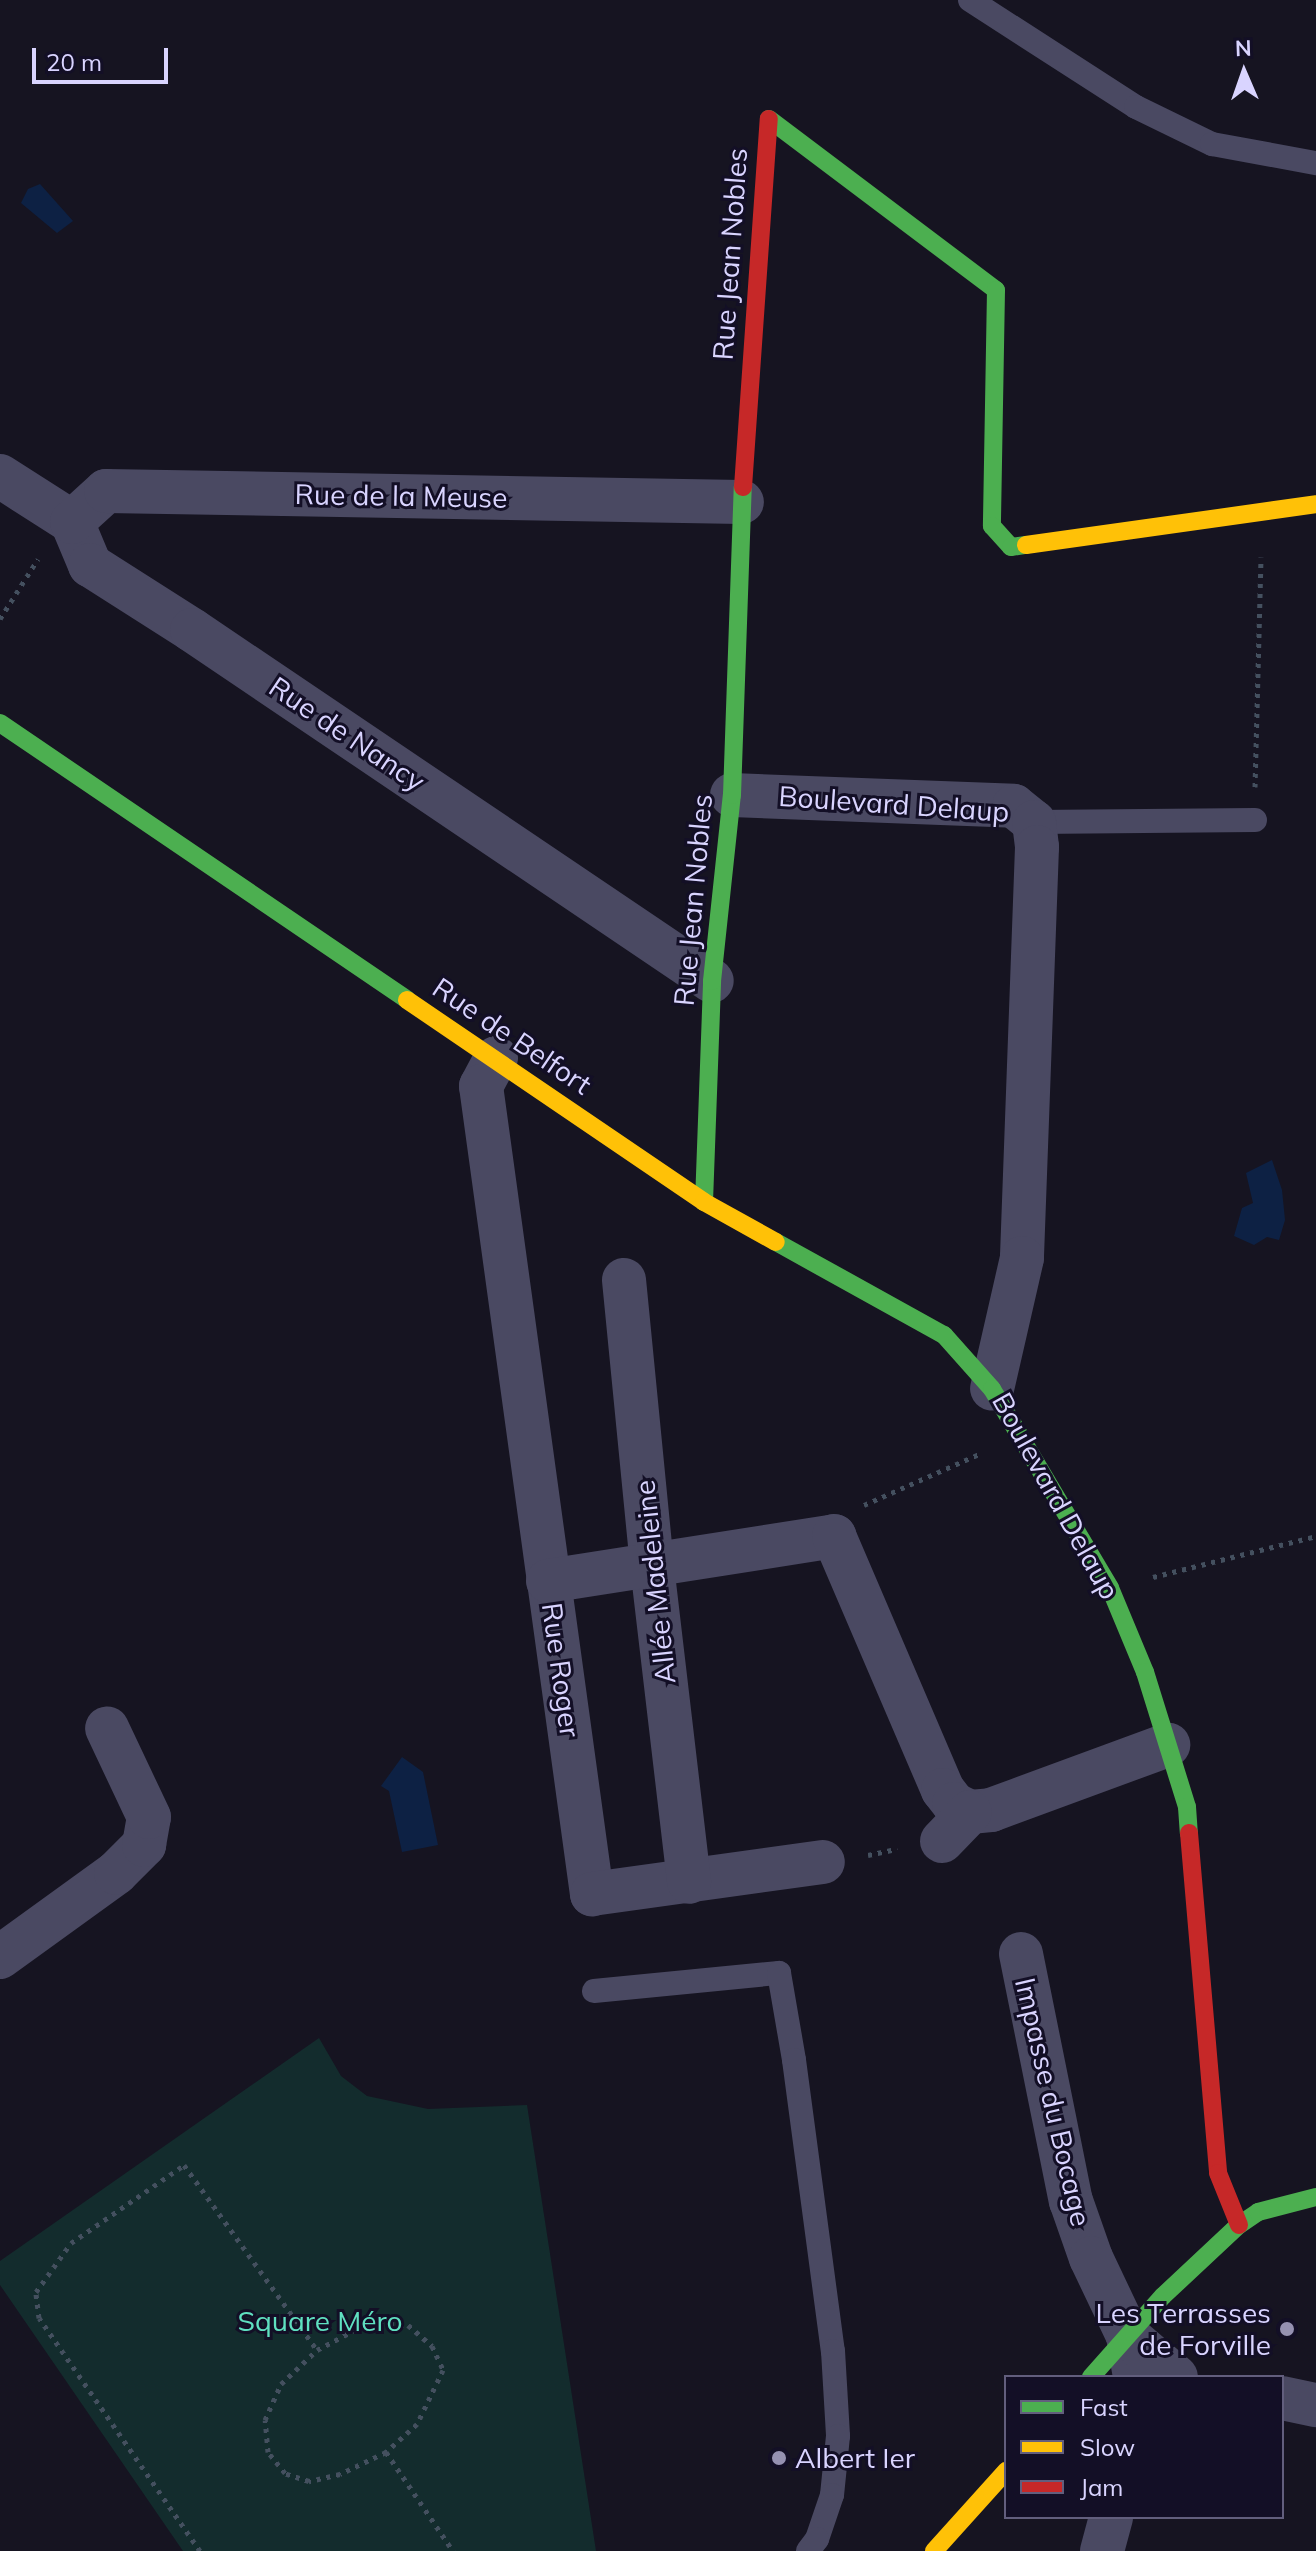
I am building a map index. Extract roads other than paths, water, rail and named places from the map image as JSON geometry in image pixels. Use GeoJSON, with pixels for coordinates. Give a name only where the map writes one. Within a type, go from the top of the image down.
{"type":"FeatureCollection","features":[{"type":"Feature","properties":{"kind":"street","name":"Rue Jean Nobles"},"geometry":{"type":"LineString","coordinates":[[704,1202],[712,981],[732,795],[742,502],[768,118],[996,290],[992,526],[1011,547],[1316,504]]}},
{"type":"Feature","properties":{"kind":"street"},"geometry":{"type":"LineString","coordinates":[[0,476],[68,520]]}},
{"type":"Feature","properties":{"kind":"street","name":"Rue de la Meuse"},"geometry":{"type":"LineString","coordinates":[[68,520],[106,491],[742,502]]}},
{"type":"Feature","properties":{"kind":"street","name":"Rue de Nancy"},"geometry":{"type":"LineString","coordinates":[[68,520],[90,565],[192,630],[712,981]]}},
{"type":"Feature","properties":{"kind":"street","name":"Rue de Belfort"},"geometry":{"type":"LineString","coordinates":[[0,723],[704,1202],[944,1335],[992,1389]]}},
{"type":"Feature","properties":{"kind":"street","name":"Boulevard Delaup"},"geometry":{"type":"LineString","coordinates":[[732,795],[1014,806],[1034,822],[1036,863],[1022,1258],[992,1389],[1110,1588],[1145,1672],[1187,1807],[1218,2173],[1239,2225]]}},
{"type":"Feature","properties":{"kind":"street","name":"Rue Roger"},"geometry":{"type":"LineString","coordinates":[[496,1058],[481,1086],[592,1894],[823,1862]]}},
{"type":"Feature","properties":{"kind":"street","name":"Allée Madeleine"},"geometry":{"type":"LineString","coordinates":[[624,1280],[652,1566],[689,1882]]}},
{"type":"Feature","properties":{"kind":"street"},"geometry":{"type":"LineString","coordinates":[[548,1581],[834,1536],[943,1790],[954,1804],[956,1826],[991,1810],[1168,1745]]}},
{"type":"Feature","properties":{"kind":"street"},"geometry":{"type":"LineString","coordinates":[[0,1957],[116,1873],[144,1845],[149,1817],[107,1728]]}},
{"type":"Feature","properties":{"kind":"street","name":"Impasse du Bocage"},"geometry":{"type":"LineString","coordinates":[[1021,1954],[1071,2201],[1132,2357]]}},
{"type":"Feature","properties":{"kind":"street"},"geometry":{"type":"LineString","coordinates":[[1095,2375],[1132,2357],[1163,2296],[1239,2225],[1258,2212],[1316,2197]]}},
{"type":"Feature","properties":{"kind":"street"},"geometry":{"type":"LineString","coordinates":[[1132,2357],[1172,2375]]}},
{"type":"Feature","properties":{"kind":"street"},"geometry":{"type":"LineString","coordinates":[[1284,2398],[1316,2405]]}},
{"type":"Feature","properties":{"kind":"street"},"geometry":{"type":"LineString","coordinates":[[934,2551],[1004,2473]]}},
{"type":"Feature","properties":{"kind":"street"},"geometry":{"type":"LineString","coordinates":[[1102,2551],[1110,2519]]}},
{"type":"Feature","properties":{"kind":"lane"},"geometry":{"type":"LineString","coordinates":[[970,0],[1122,99],[1161,120],[1212,144],[1316,163]]}},
{"type":"Feature","properties":{"kind":"lane"},"geometry":{"type":"LineString","coordinates":[[1034,822],[1255,820]]}},
{"type":"Feature","properties":{"kind":"lane"},"geometry":{"type":"LineString","coordinates":[[594,1991],[779,1973],[829,2321],[838,2436],[832,2495],[817,2539],[808,2551]]}},
{"type":"Feature","properties":{"kind":"water"},"geometry":{"type":"Polygon","coordinates":[[[40,184],[73,221],[57,233],[21,203],[28,189],[40,184]]]}},
{"type":"Feature","properties":{"kind":"water"},"geometry":{"type":"Polygon","coordinates":[[[1272,1160],[1282,1190],[1285,1220],[1279,1240],[1267,1237],[1254,1245],[1234,1236],[1242,1208],[1253,1203],[1246,1173],[1272,1160]]]}},
{"type":"Feature","properties":{"kind":"water"},"geometry":{"type":"Polygon","coordinates":[[[402,1757],[423,1772],[438,1845],[402,1852],[389,1791],[381,1786],[402,1757]]]}},
{"type":"Feature","properties":{"kind":"place","name":"Les Terrasses de Forville"},"geometry":{"type":"Point","coordinates":[1287,2329]}},
{"type":"Feature","properties":{"kind":"place","name":"Albert Ier"},"geometry":{"type":"Point","coordinates":[779,2458]}},
{"type":"Feature","properties":{"kind":"park label","name":"Square Méro"},"geometry":{"type":"Point","coordinates":[320,2321]}}]}
